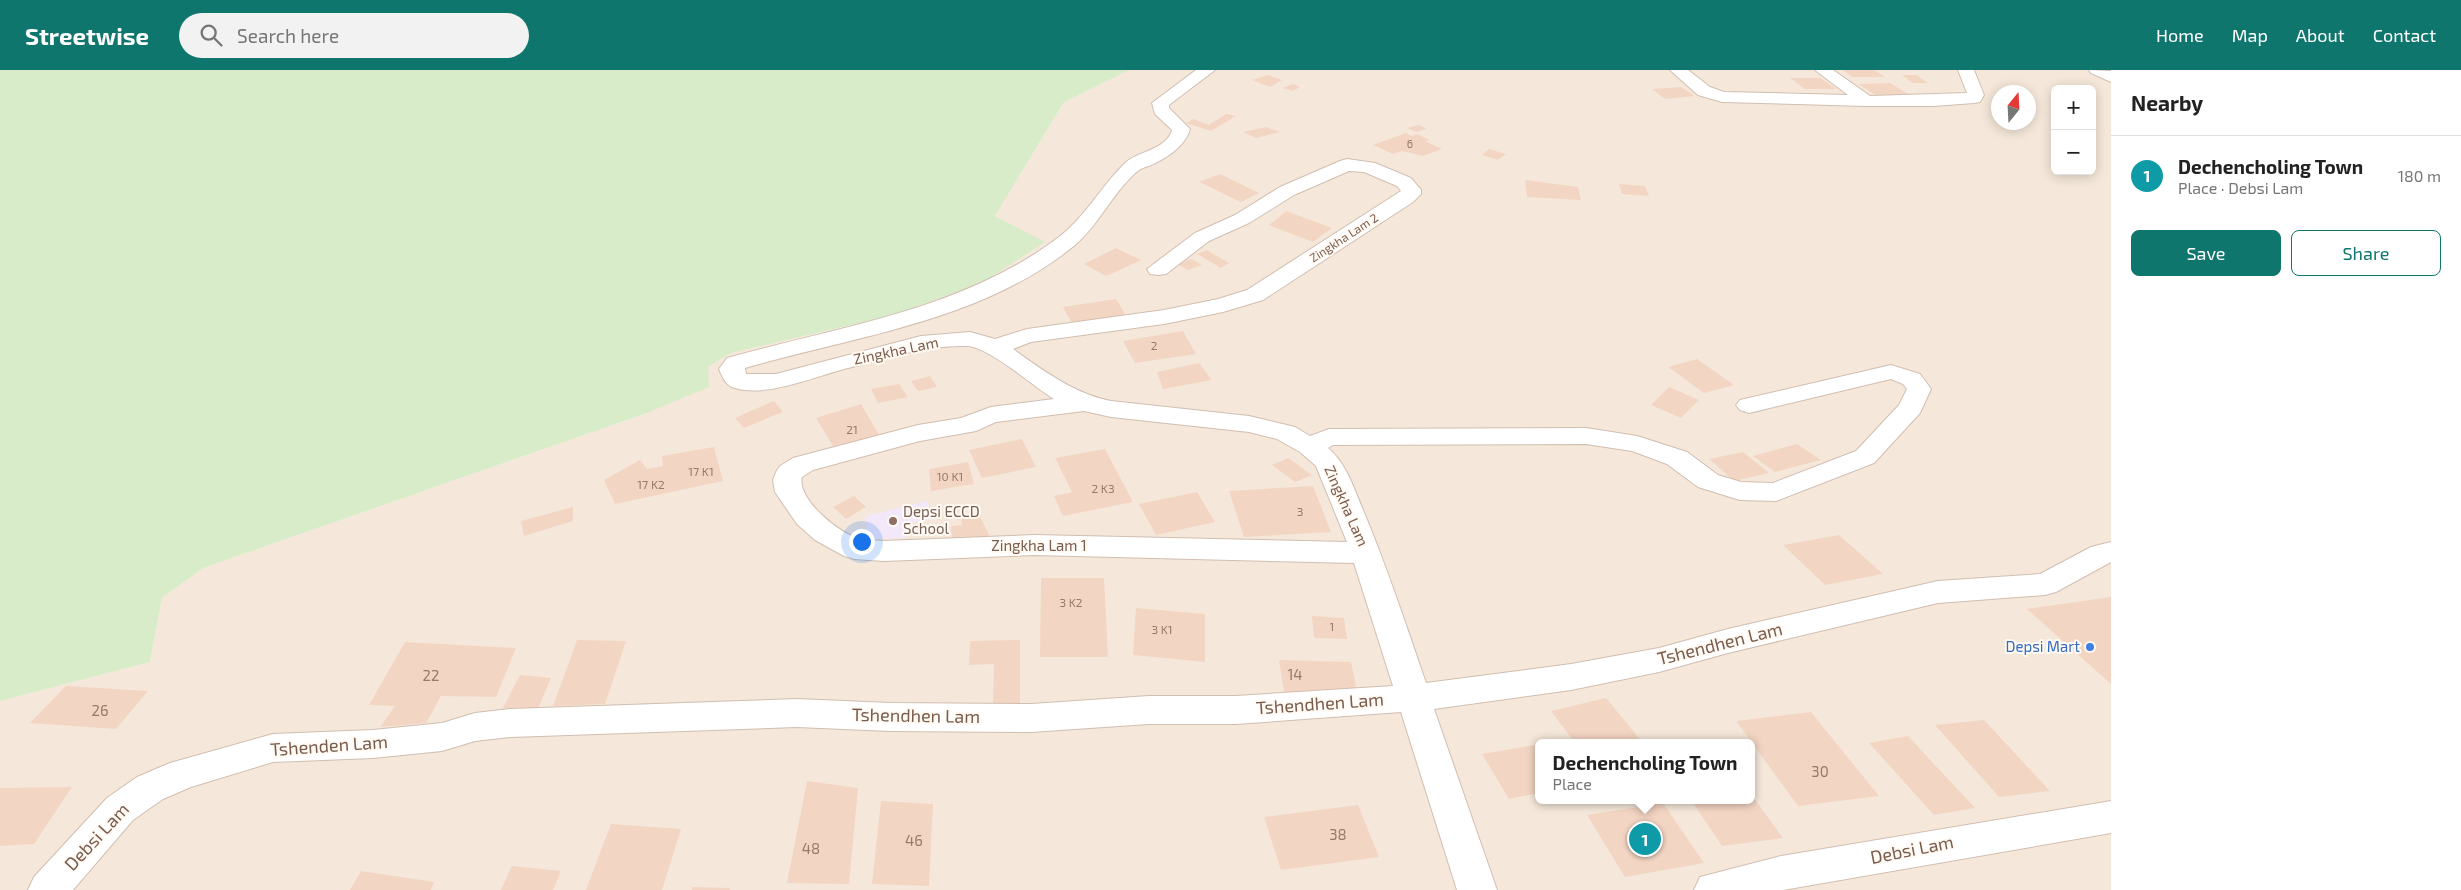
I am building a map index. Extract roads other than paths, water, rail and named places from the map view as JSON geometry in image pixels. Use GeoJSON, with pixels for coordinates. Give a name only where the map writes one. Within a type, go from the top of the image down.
{"type":"FeatureCollection","features":[{"type":"Feature","properties":{"kind":"street","name":"Zingkha Lam"},"geometry":{"type":"LineString","coordinates":[[1206,70],[1160,103],[1160,110],[1181,129],[1175,140],[1132,166],[1090,218],[1069,239],[1025,272],[996,286],[928,312],[765,354],[736,364],[731,369],[736,379],[742,382],[777,381],[835,364],[921,343],[970,339],[995,348],[1065,395],[1084,403],[1111,409],[1249,424],[1286,433],[1309,446],[1327,461],[1366,553],[1477,890]]}},
{"type":"Feature","properties":{"kind":"street"},"geometry":{"type":"LineString","coordinates":[[1678,70],[1704,91],[1722,97],[1866,101],[1934,101],[1974,98],[1976,95],[1974,86],[1966,70]]}},
{"type":"Feature","properties":{"kind":"street"},"geometry":{"type":"LineString","coordinates":[[1823,70],[1866,101]]}},
{"type":"Feature","properties":{"kind":"street"},"geometry":{"type":"LineString","coordinates":[[2097,70],[2111,78]]}},
{"type":"Feature","properties":{"kind":"street","name":"Zingkha Lam 2"},"geometry":{"type":"LineString","coordinates":[[995,348],[1027,336],[1164,317],[1223,305],[1255,295],[1406,198],[1411,194],[1411,190],[1404,182],[1368,167],[1347,165],[1287,191],[1242,219],[1202,237],[1158,269]]}},
{"type":"Feature","properties":{"kind":"street"},"geometry":{"type":"LineString","coordinates":[[1309,446],[1329,437],[1586,436],[1645,447],[1677,458],[1708,481],[1740,490],[1776,492],[1864,457],[1911,408],[1919,389],[1917,383],[1910,378],[1891,372],[1749,405]]}},
{"type":"Feature","properties":{"kind":"street","name":"Zingkha Lam 1"},"geometry":{"type":"LineString","coordinates":[[1084,403],[991,415],[967,425],[918,433],[803,464],[790,472],[787,480],[789,492],[807,517],[825,533],[854,549],[884,551],[1034,545],[1366,553]]}},
{"type":"Feature","properties":{"kind":"street","name":"Tshendhen Lam"},"geometry":{"type":"LineString","coordinates":[[512,723],[797,713],[890,717],[1031,718],[1149,710],[1236,710],[1415,698],[1570,677],[1659,660],[1728,641],[1938,592],[2045,584],[2101,554],[2111,552]]}},
{"type":"Feature","properties":{"kind":"street","name":"Tshenden Lam"},"geometry":{"type":"LineString","coordinates":[[150,788],[198,769],[273,748],[374,744],[442,736],[475,727],[512,723]]}},
{"type":"Feature","properties":{"kind":"street","name":"Debsi Lam"},"geometry":{"type":"LineString","coordinates":[[48,890],[120,809],[150,788]]}},
{"type":"Feature","properties":{"kind":"street","name":"Debsi Lam"},"geometry":{"type":"LineString","coordinates":[[1714,890],[1781,874],[2111,816]]}},
{"type":"Feature","properties":{"kind":"place","name":"Depsi ECCD School"},"geometry":{"type":"Point","coordinates":[893,521]}},
{"type":"Feature","properties":{"kind":"place","name":"Depsi Mart"},"geometry":{"type":"Point","coordinates":[2090,647]}},
{"type":"Feature","properties":{"kind":"place","name":"Dechencholing Town"},"geometry":{"type":"Point","coordinates":[1645,839]}}]}
